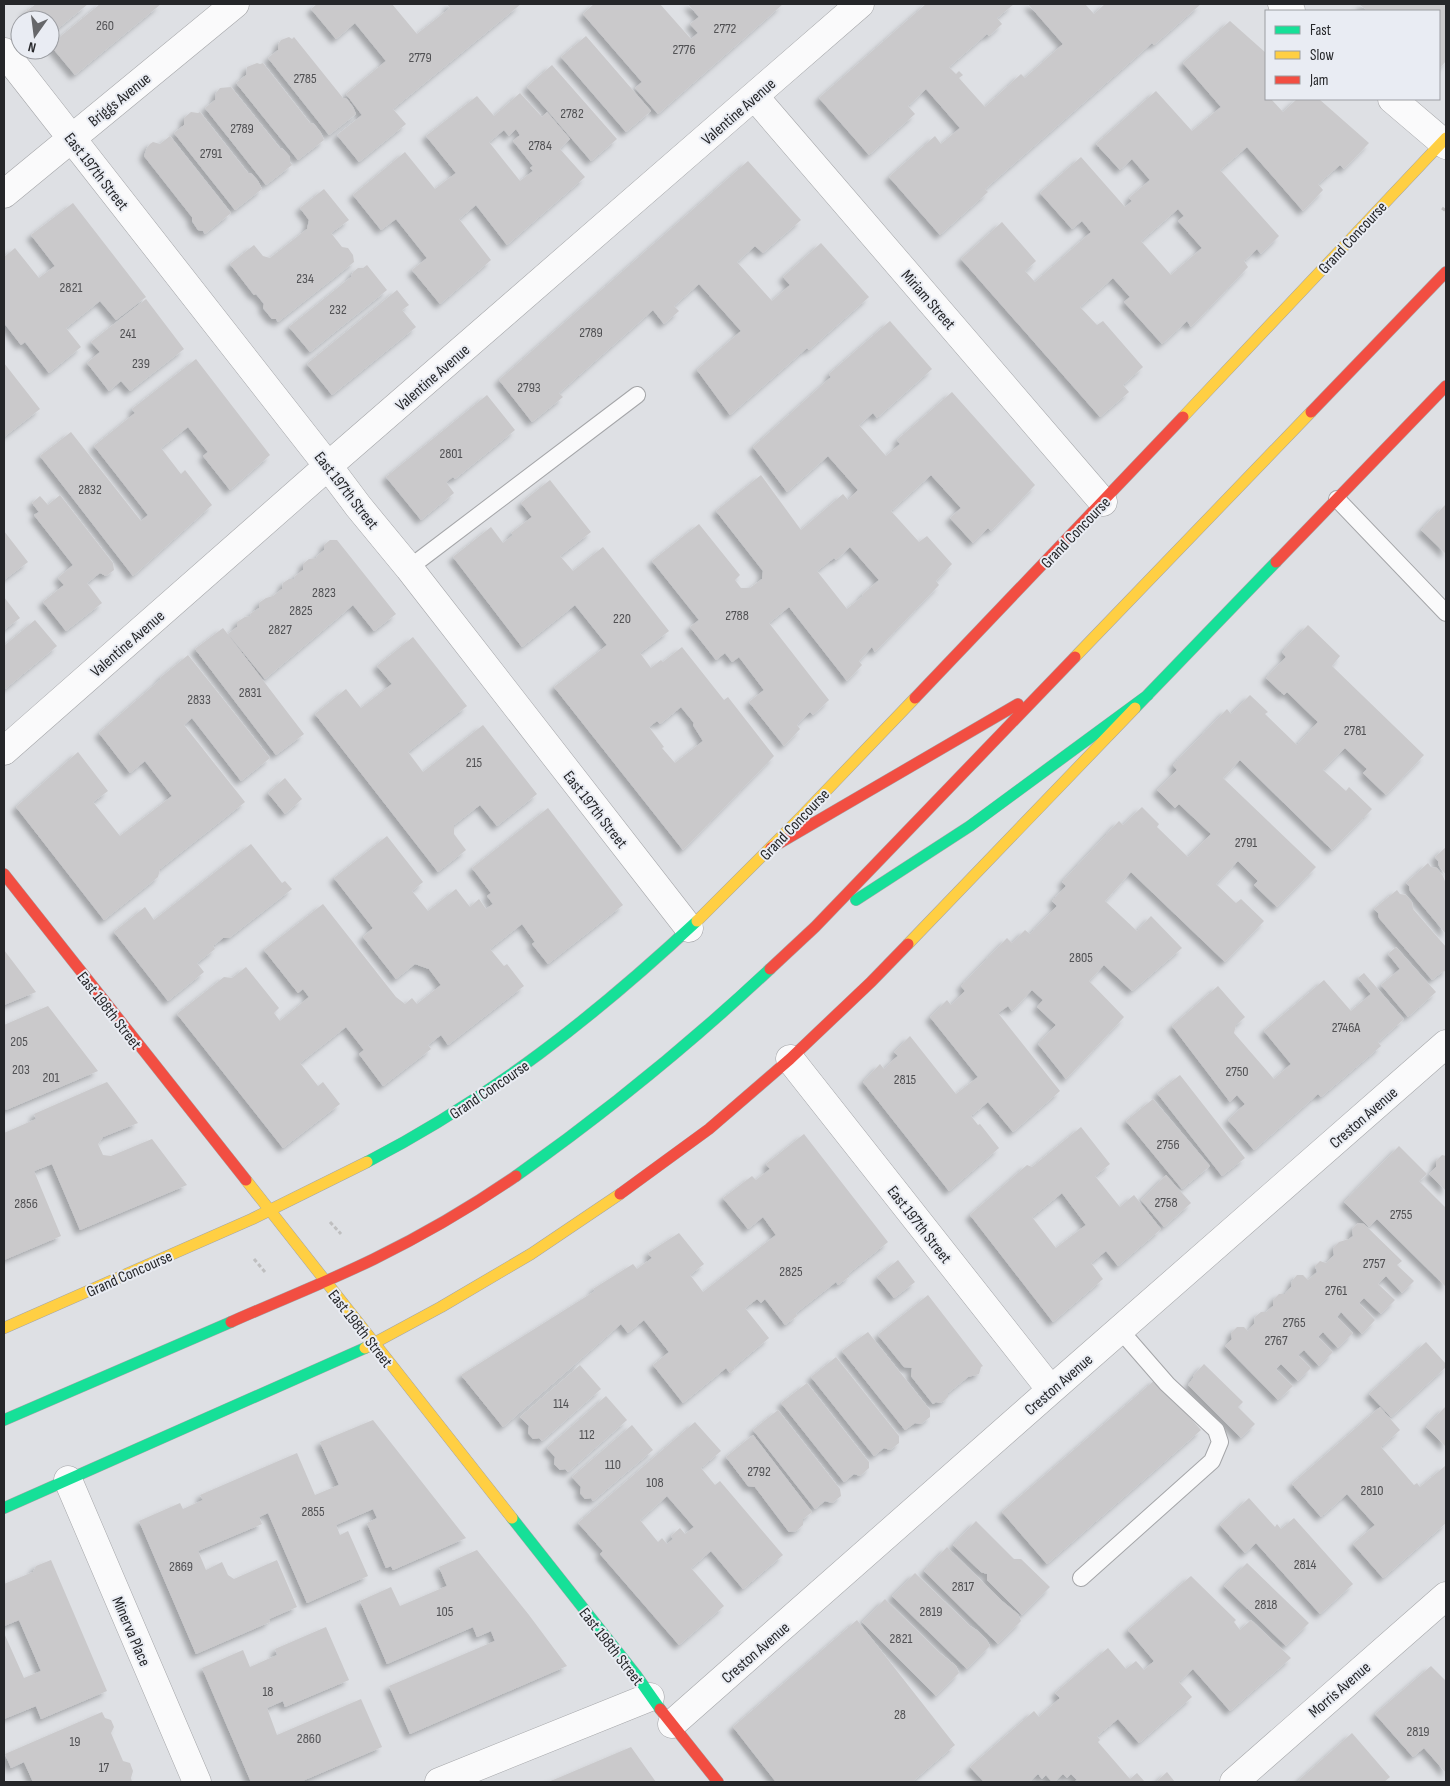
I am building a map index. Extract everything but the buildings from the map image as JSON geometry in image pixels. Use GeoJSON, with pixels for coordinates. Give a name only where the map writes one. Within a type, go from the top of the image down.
{"type":"FeatureCollection","features":[{"type":"Feature","properties":{"kind":"street","name":"Briggs Avenue"},"geometry":{"type":"LineString","coordinates":[[4,194],[235,4]]}},
{"type":"Feature","properties":{"kind":"street","name":"Valentine Avenue"},"geometry":{"type":"LineString","coordinates":[[4,751],[328,466],[860,4]]}},
{"type":"Feature","properties":{"kind":"street","name":"East 197th Street"},"geometry":{"type":"LineString","coordinates":[[4,52],[689,928]]}},
{"type":"Feature","properties":{"kind":"street","name":"Miriam Street"},"geometry":{"type":"LineString","coordinates":[[755,97],[1104,502]]}},
{"type":"Feature","properties":{"kind":"street"},"geometry":{"type":"LineString","coordinates":[[1393,100],[1445,142]]}},
{"type":"Feature","properties":{"kind":"street","name":"Grand Concourse"},"geometry":{"type":"LineString","coordinates":[[4,1328],[269,1212],[348,1172],[426,1130],[491,1089],[564,1037],[689,928],[771,848],[1104,502],[1445,142]]}},
{"type":"Feature","properties":{"kind":"street"},"geometry":{"type":"LineString","coordinates":[[4,1420],[391,1250],[453,1215],[522,1171],[585,1126],[664,1064],[740,998],[815,927],[1446,272]]}},
{"type":"Feature","properties":{"kind":"street"},"geometry":{"type":"LineString","coordinates":[[4,1508],[374,1344],[441,1308],[531,1254],[612,1200],[709,1129],[790,1059],[871,982],[1446,386]]}},
{"type":"Feature","properties":{"kind":"street"},"geometry":{"type":"LineString","coordinates":[[771,848],[1047,687]]}},
{"type":"Feature","properties":{"kind":"street"},"geometry":{"type":"LineString","coordinates":[[815,927],[970,826],[1148,695]]}},
{"type":"Feature","properties":{"kind":"street","name":"East 198th Street"},"geometry":{"type":"LineString","coordinates":[[4,874],[636,1675],[650,1697],[718,1782]]}},
{"type":"Feature","properties":{"kind":"street","name":"Creston Avenue"},"geometry":{"type":"LineString","coordinates":[[672,1724],[1446,1044]]}},
{"type":"Feature","properties":{"kind":"street","name":"East 197th Street"},"geometry":{"type":"LineString","coordinates":[[790,1059],[1050,1390]]}},
{"type":"Feature","properties":{"kind":"street","name":"Minerva Place"},"geometry":{"type":"LineString","coordinates":[[68,1480],[197,1782]]}},
{"type":"Feature","properties":{"kind":"street","name":"Morris Avenue"},"geometry":{"type":"LineString","coordinates":[[1234,1782],[1446,1596]]}},
{"type":"Feature","properties":{"kind":"street"},"geometry":{"type":"LineString","coordinates":[[439,1782],[650,1697]]}},
{"type":"Feature","properties":{"kind":"lane"},"geometry":{"type":"LineString","coordinates":[[409,568],[637,396]]}},
{"type":"Feature","properties":{"kind":"lane"},"geometry":{"type":"LineString","coordinates":[[1337,499],[1446,612]]}},
{"type":"Feature","properties":{"kind":"lane"},"geometry":{"type":"LineString","coordinates":[[1080,1578],[1212,1461],[1220,1442],[1216,1430],[1167,1384],[1120,1330]]}},
{"type":"Feature","properties":{"kind":"path"},"geometry":{"type":"LineString","coordinates":[[1442,208],[1446,211]]}},
{"type":"Feature","properties":{"kind":"path"},"geometry":{"type":"LineString","coordinates":[[330,1222],[341,1234]]}},
{"type":"Feature","properties":{"kind":"path"},"geometry":{"type":"LineString","coordinates":[[254,1259],[265,1273]]}},
{"type":"Feature","properties":{"kind":"traffic: fast"},"geometry":{"type":"LineString","coordinates":[[1135,708],[1276,562]]}},
{"type":"Feature","properties":{"kind":"traffic: fast"},"geometry":{"type":"LineString","coordinates":[[856,900],[970,826],[1148,695]]}},
{"type":"Feature","properties":{"kind":"traffic: fast"},"geometry":{"type":"LineString","coordinates":[[367,1162],[457,1111],[499,1083],[620,990],[697,921]]}},
{"type":"Feature","properties":{"kind":"traffic: fast"},"geometry":{"type":"LineString","coordinates":[[516,1176],[582,1128],[646,1077],[770,969]]}},
{"type":"Feature","properties":{"kind":"traffic: fast"},"geometry":{"type":"LineString","coordinates":[[4,1420],[231,1322]]}},
{"type":"Feature","properties":{"kind":"traffic: fast"},"geometry":{"type":"LineString","coordinates":[[4,1508],[365,1348]]}},
{"type":"Feature","properties":{"kind":"traffic: fast"},"geometry":{"type":"LineString","coordinates":[[512,1518],[636,1675],[660,1709]]}},
{"type":"Feature","properties":{"kind":"traffic: slow"},"geometry":{"type":"LineString","coordinates":[[1183,417],[1446,138]]}},
{"type":"Feature","properties":{"kind":"traffic: slow"},"geometry":{"type":"LineString","coordinates":[[1075,657],[1311,412]]}},
{"type":"Feature","properties":{"kind":"traffic: slow"},"geometry":{"type":"LineString","coordinates":[[697,921],[801,817],[915,698]]}},
{"type":"Feature","properties":{"kind":"traffic: slow"},"geometry":{"type":"LineString","coordinates":[[908,944],[1135,708]]}},
{"type":"Feature","properties":{"kind":"traffic: slow"},"geometry":{"type":"LineString","coordinates":[[4,1328],[252,1219],[367,1162]]}},
{"type":"Feature","properties":{"kind":"traffic: slow"},"geometry":{"type":"LineString","coordinates":[[246,1180],[512,1518]]}},
{"type":"Feature","properties":{"kind":"traffic: slow"},"geometry":{"type":"LineString","coordinates":[[365,1348],[441,1307],[531,1254],[620,1194]]}},
{"type":"Feature","properties":{"kind":"traffic: jam"},"geometry":{"type":"LineString","coordinates":[[1311,412],[1446,272]]}},
{"type":"Feature","properties":{"kind":"traffic: jam"},"geometry":{"type":"LineString","coordinates":[[1276,562],[1446,386]]}},
{"type":"Feature","properties":{"kind":"traffic: jam"},"geometry":{"type":"LineString","coordinates":[[915,698],[1183,417]]}},
{"type":"Feature","properties":{"kind":"traffic: jam"},"geometry":{"type":"LineString","coordinates":[[770,969],[815,927],[1075,657]]}},
{"type":"Feature","properties":{"kind":"traffic: jam"},"geometry":{"type":"LineString","coordinates":[[771,848],[1018,704]]}},
{"type":"Feature","properties":{"kind":"traffic: jam"},"geometry":{"type":"LineString","coordinates":[[4,874],[246,1180]]}},
{"type":"Feature","properties":{"kind":"traffic: jam"},"geometry":{"type":"LineString","coordinates":[[620,1194],[709,1129],[790,1059],[908,944]]}},
{"type":"Feature","properties":{"kind":"traffic: jam"},"geometry":{"type":"LineString","coordinates":[[231,1322],[338,1276],[392,1250],[464,1210],[516,1176]]}},
{"type":"Feature","properties":{"kind":"traffic: jam"},"geometry":{"type":"LineString","coordinates":[[660,1709],[718,1782]]}}]}
